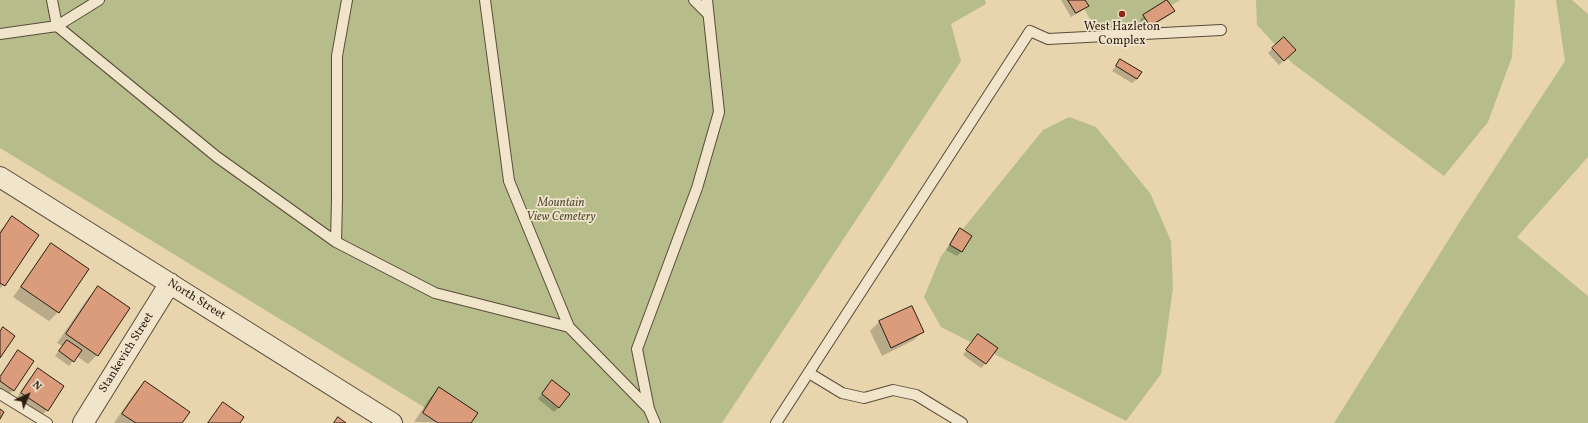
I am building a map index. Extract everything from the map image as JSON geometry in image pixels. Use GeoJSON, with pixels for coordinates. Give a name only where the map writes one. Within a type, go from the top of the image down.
{"type":"FeatureCollection","features":[{"type":"Feature","properties":{"kind":"street","name":"North Street"},"geometry":{"type":"LineString","coordinates":[[0,177],[392,423]]}},
{"type":"Feature","properties":{"kind":"street","name":"Stankevich Street"},"geometry":{"type":"LineString","coordinates":[[84,423],[170,284]]}},
{"type":"Feature","properties":{"kind":"lane"},"geometry":{"type":"LineString","coordinates":[[52,0],[57,26],[217,157],[336,242],[435,294],[569,327]]}},
{"type":"Feature","properties":{"kind":"lane"},"geometry":{"type":"LineString","coordinates":[[0,34],[57,26],[99,0]]}},
{"type":"Feature","properties":{"kind":"lane"},"geometry":{"type":"LineString","coordinates":[[336,242],[338,199],[337,56],[347,0]]}},
{"type":"Feature","properties":{"kind":"lane"},"geometry":{"type":"LineString","coordinates":[[485,0],[509,181],[569,327],[649,409]]}},
{"type":"Feature","properties":{"kind":"lane"},"geometry":{"type":"LineString","coordinates":[[694,0],[708,14]]}},
{"type":"Feature","properties":{"kind":"lane"},"geometry":{"type":"LineString","coordinates":[[655,423],[649,409],[637,349],[697,188],[719,112],[706,0]]}},
{"type":"Feature","properties":{"kind":"lane"},"geometry":{"type":"LineString","coordinates":[[776,423],[1030,31],[1048,39],[1221,30]]}},
{"type":"Feature","properties":{"kind":"lane"},"geometry":{"type":"LineString","coordinates":[[808,373],[842,393],[864,398],[893,390],[916,395],[962,423]]}},
{"type":"Feature","properties":{"kind":"lane"},"geometry":{"type":"LineString","coordinates":[[0,394],[47,423]]}},
{"type":"Feature","properties":{"kind":"green space","name":"Mountain View Cemetery"},"geometry":{"type":"Polygon","coordinates":[[[0,0],[985,0],[986,4],[951,24],[961,61],[722,423],[450,423],[0,148],[0,0]]]}},
{"type":"Feature","properties":{"kind":"green space","name":"West Hazleton Complex"},"geometry":{"type":"Polygon","coordinates":[[[1079,0],[1180,0],[1124,34],[1095,28],[1079,0]]]}},
{"type":"Feature","properties":{"kind":"green space"},"geometry":{"type":"Polygon","coordinates":[[[1256,0],[1515,0],[1512,57],[1488,122],[1444,176],[1292,63],[1257,25],[1256,0]]]}},
{"type":"Feature","properties":{"kind":"green space"},"geometry":{"type":"Polygon","coordinates":[[[1556,0],[1572,0],[1588,14],[1588,157],[1517,237],[1588,296],[1588,423],[1334,423],[1459,223],[1565,61],[1556,0]]]}},
{"type":"Feature","properties":{"kind":"green space"},"geometry":{"type":"Polygon","coordinates":[[[1069,117],[1096,127],[1150,193],[1171,241],[1173,288],[1161,374],[1126,421],[941,327],[924,297],[941,256],[1043,130],[1069,117]]]}},
{"type":"Feature","properties":{"kind":"building"},"geometry":{"type":"Polygon","coordinates":[[[1068,0],[1085,0],[1089,6],[1076,13],[1068,0]]]}},
{"type":"Feature","properties":{"kind":"building"},"geometry":{"type":"Polygon","coordinates":[[[1167,0],[1175,11],[1150,26],[1143,15],[1167,0]]]}},
{"type":"Feature","properties":{"kind":"building"},"geometry":{"type":"Polygon","coordinates":[[[1284,37],[1296,50],[1284,61],[1272,48],[1284,37]]]}},
{"type":"Feature","properties":{"kind":"building"},"geometry":{"type":"Polygon","coordinates":[[[1120,59],[1142,72],[1137,79],[1116,66],[1120,59]]]}},
{"type":"Feature","properties":{"kind":"building"},"geometry":{"type":"Polygon","coordinates":[[[12,216],[39,235],[5,286],[0,283],[0,234],[12,216]]]}},
{"type":"Feature","properties":{"kind":"building"},"geometry":{"type":"Polygon","coordinates":[[[960,228],[972,236],[962,252],[950,245],[960,228]]]}},
{"type":"Feature","properties":{"kind":"building"},"geometry":{"type":"Polygon","coordinates":[[[51,243],[89,269],[59,313],[21,287],[51,243]]]}},
{"type":"Feature","properties":{"kind":"building"},"geometry":{"type":"Polygon","coordinates":[[[98,286],[130,308],[98,356],[66,334],[98,286]]]}},
{"type":"Feature","properties":{"kind":"building"},"geometry":{"type":"Polygon","coordinates":[[[912,306],[924,332],[891,348],[879,321],[912,306]]]}},
{"type":"Feature","properties":{"kind":"building"},"geometry":{"type":"Polygon","coordinates":[[[3,327],[15,336],[0,358],[0,332],[3,327]]]}},
{"type":"Feature","properties":{"kind":"building"},"geometry":{"type":"Polygon","coordinates":[[[978,334],[998,348],[986,364],[966,350],[978,334]]]}},
{"type":"Feature","properties":{"kind":"building"},"geometry":{"type":"Polygon","coordinates":[[[67,340],[82,350],[74,362],[59,351],[67,340]]]}},
{"type":"Feature","properties":{"kind":"building"},"geometry":{"type":"Polygon","coordinates":[[[18,350],[34,361],[14,391],[0,381],[0,377],[18,350]]]}},
{"type":"Feature","properties":{"kind":"building"},"geometry":{"type":"Polygon","coordinates":[[[38,368],[64,386],[48,411],[21,393],[38,368]]]}},
{"type":"Feature","properties":{"kind":"building"},"geometry":{"type":"Polygon","coordinates":[[[552,380],[570,394],[559,408],[542,394],[552,380]]]}},
{"type":"Feature","properties":{"kind":"building"},"geometry":{"type":"Polygon","coordinates":[[[145,381],[190,412],[182,423],[136,423],[122,414],[145,381]]]}},
{"type":"Feature","properties":{"kind":"building"},"geometry":{"type":"Polygon","coordinates":[[[439,387],[478,413],[471,423],[438,423],[423,413],[439,387]]]}},
{"type":"Feature","properties":{"kind":"building"},"geometry":{"type":"Polygon","coordinates":[[[223,402],[244,417],[240,423],[208,423],[223,402]]]}},
{"type":"Feature","properties":{"kind":"building"},"geometry":{"type":"Polygon","coordinates":[[[0,409],[4,412],[0,419],[0,409]]]}},
{"type":"Feature","properties":{"kind":"building"},"geometry":{"type":"Polygon","coordinates":[[[338,417],[346,423],[334,423],[338,417]]]}},
{"type":"Feature","properties":{"kind":"place","name":"West Hazleton Complex"},"geometry":{"type":"Point","coordinates":[1122,14]}}]}
